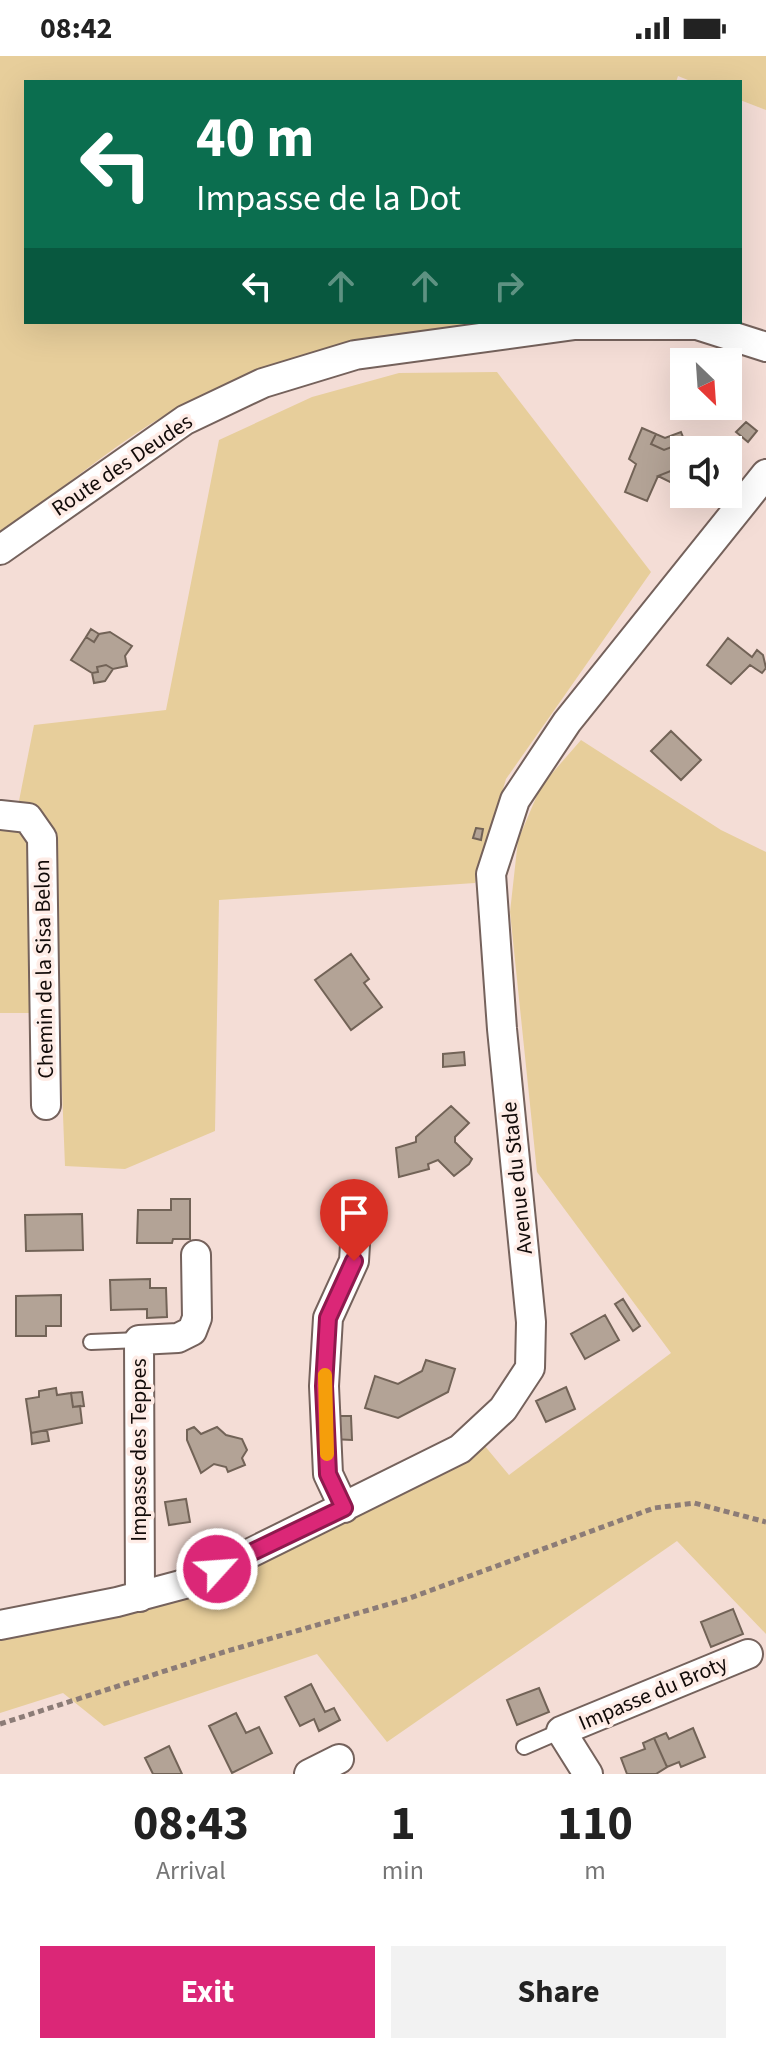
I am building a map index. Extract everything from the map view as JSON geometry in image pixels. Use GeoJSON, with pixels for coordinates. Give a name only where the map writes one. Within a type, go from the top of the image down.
{"type":"FeatureCollection","features":[{"type":"Feature","properties":{"kind":"street","name":"Route des Deudes"},"geometry":{"type":"LineString","coordinates":[[0,550],[185,420],[263,383],[355,355],[575,325],[697,325],[766,347]]}},
{"type":"Feature","properties":{"kind":"street","name":"Avenue du Stade"},"geometry":{"type":"LineString","coordinates":[[0,1625],[140,1597],[192,1582],[460,1449],[503,1409],[530,1368],[531,1322],[502,1029],[491,874],[515,800],[567,722],[766,474]]}},
{"type":"Feature","properties":{"kind":"street","name":"Chemin de la Sisa Belon"},"geometry":{"type":"LineString","coordinates":[[0,815],[28,818],[42,838],[46,1105]]}},
{"type":"Feature","properties":{"kind":"street"},"geometry":{"type":"LineString","coordinates":[[344,1508],[328,1474],[325,1359],[328,1318],[354,1261],[357,1211]]}},
{"type":"Feature","properties":{"kind":"street","name":"Impasse des Teppes"},"geometry":{"type":"LineString","coordinates":[[140,1597],[139,1340],[178,1338],[192,1331],[197,1318],[196,1255]]}},
{"type":"Feature","properties":{"kind":"street","name":"Impasse du Broty"},"geometry":{"type":"LineString","coordinates":[[588,1774],[561,1731],[748,1654]]}},
{"type":"Feature","properties":{"kind":"street"},"geometry":{"type":"LineString","coordinates":[[309,1774],[339,1759]]}},
{"type":"Feature","properties":{"kind":"lane"},"geometry":{"type":"LineString","coordinates":[[91,1342],[139,1340]]}},
{"type":"Feature","properties":{"kind":"lane"},"geometry":{"type":"LineString","coordinates":[[524,1747],[561,1731]]}},
{"type":"Feature","properties":{"kind":"path"},"geometry":{"type":"LineString","coordinates":[[0,1724],[224,1652],[410,1598],[654,1508],[694,1503],[766,1522]]}},
{"type":"Feature","properties":{"kind":"shaded area"},"geometry":{"type":"Polygon","coordinates":[[[0,56],[766,56],[766,110],[742,101],[742,80],[688,80],[678,76],[677,80],[24,80],[24,324],[485,324],[370,342],[245,376],[206,393],[145,427],[0,534],[0,56]]]}},
{"type":"Feature","properties":{"kind":"shaded area"},"geometry":{"type":"Polygon","coordinates":[[[497,372],[651,572],[506,779],[475,883],[219,900],[215,1131],[125,1169],[65,1166],[59,1013],[0,1013],[0,811],[17,811],[34,725],[166,710],[219,440],[312,397],[399,373],[497,372]]]}},
{"type":"Feature","properties":{"kind":"shaded area"},"geometry":{"type":"Polygon","coordinates":[[[581,740],[721,830],[766,852],[766,1634],[677,1541],[387,1742],[317,1654],[104,1726],[63,1693],[0,1713],[0,1640],[66,1626],[484,1445],[509,1475],[671,1353],[537,1172],[510,912],[518,840],[541,786],[581,740]]]}},
{"type":"Feature","properties":{"kind":"building"},"geometry":{"type":"Polygon","coordinates":[[[746,422],[757,431],[748,442],[736,432],[746,422]]]}},
{"type":"Feature","properties":{"kind":"building"},"geometry":{"type":"Polygon","coordinates":[[[642,428],[656,434],[651,444],[664,450],[670,448],[670,471],[658,476],[647,501],[625,492],[636,464],[629,459],[642,428]]]}},
{"type":"Feature","properties":{"kind":"building"},"geometry":{"type":"Polygon","coordinates":[[[656,434],[665,438],[670,436],[670,448],[664,450],[651,444],[656,434]]]}},
{"type":"Feature","properties":{"kind":"building"},"geometry":{"type":"Polygon","coordinates":[[[670,471],[670,482],[658,476],[670,471]]]}},
{"type":"Feature","properties":{"kind":"building"},"geometry":{"type":"Polygon","coordinates":[[[91,629],[99,634],[94,642],[86,637],[91,629]]]}},
{"type":"Feature","properties":{"kind":"building"},"geometry":{"type":"Polygon","coordinates":[[[110,632],[132,646],[125,656],[127,666],[113,669],[106,665],[97,667],[98,672],[92,673],[71,660],[86,637],[94,642],[99,634],[110,632]]]}},
{"type":"Feature","properties":{"kind":"building"},"geometry":{"type":"Polygon","coordinates":[[[728,638],[752,657],[757,650],[763,655],[766,668],[762,673],[750,665],[731,684],[707,665],[728,638]]]}},
{"type":"Feature","properties":{"kind":"building"},"geometry":{"type":"Polygon","coordinates":[[[106,665],[113,669],[105,681],[94,683],[92,673],[98,672],[97,667],[106,665]]]}},
{"type":"Feature","properties":{"kind":"building"},"geometry":{"type":"Polygon","coordinates":[[[671,731],[701,760],[681,780],[651,751],[671,731]]]}},
{"type":"Feature","properties":{"kind":"building"},"geometry":{"type":"Polygon","coordinates":[[[476,828],[483,829],[481,840],[473,838],[476,828]]]}},
{"type":"Feature","properties":{"kind":"building"},"geometry":{"type":"Polygon","coordinates":[[[351,954],[369,979],[364,983],[382,1007],[351,1030],[315,980],[351,954]]]}},
{"type":"Feature","properties":{"kind":"building"},"geometry":{"type":"Polygon","coordinates":[[[464,1052],[465,1065],[443,1067],[443,1054],[464,1052]]]}},
{"type":"Feature","properties":{"kind":"building"},"geometry":{"type":"Polygon","coordinates":[[[451,1106],[469,1123],[455,1137],[455,1142],[472,1159],[469,1164],[454,1176],[438,1160],[428,1164],[429,1169],[399,1177],[396,1148],[416,1142],[416,1137],[451,1106]]]}},
{"type":"Feature","properties":{"kind":"building"},"geometry":{"type":"Polygon","coordinates":[[[171,1199],[190,1199],[190,1239],[173,1239],[172,1243],[137,1243],[138,1210],[171,1210],[171,1199]]]}},
{"type":"Feature","properties":{"kind":"building"},"geometry":{"type":"Polygon","coordinates":[[[82,1214],[83,1250],[26,1251],[25,1215],[82,1214]]]}},
{"type":"Feature","properties":{"kind":"building"},"geometry":{"type":"Polygon","coordinates":[[[150,1279],[150,1288],[166,1288],[167,1317],[147,1318],[147,1309],[111,1310],[110,1280],[150,1279]]]}},
{"type":"Feature","properties":{"kind":"building"},"geometry":{"type":"Polygon","coordinates":[[[61,1295],[61,1326],[46,1326],[46,1336],[16,1336],[16,1296],[61,1295]]]}},
{"type":"Feature","properties":{"kind":"building"},"geometry":{"type":"Polygon","coordinates":[[[623,1299],[640,1326],[633,1331],[615,1304],[623,1299]]]}},
{"type":"Feature","properties":{"kind":"building"},"geometry":{"type":"Polygon","coordinates":[[[605,1315],[619,1340],[585,1359],[571,1334],[605,1315]]]}},
{"type":"Feature","properties":{"kind":"building"},"geometry":{"type":"Polygon","coordinates":[[[426,1360],[455,1369],[448,1392],[398,1418],[365,1408],[375,1376],[398,1384],[422,1371],[426,1360]]]}},
{"type":"Feature","properties":{"kind":"building"},"geometry":{"type":"Polygon","coordinates":[[[566,1387],[575,1409],[546,1422],[536,1401],[566,1387]]]}},
{"type":"Feature","properties":{"kind":"building"},"geometry":{"type":"Polygon","coordinates":[[[56,1388],[57,1395],[71,1393],[73,1407],[80,1406],[82,1423],[31,1433],[26,1399],[39,1397],[39,1391],[56,1388]]]}},
{"type":"Feature","properties":{"kind":"building"},"geometry":{"type":"Polygon","coordinates":[[[82,1392],[84,1406],[73,1407],[71,1393],[82,1392]]]}},
{"type":"Feature","properties":{"kind":"building"},"geometry":{"type":"Polygon","coordinates":[[[332,1416],[351,1416],[352,1440],[332,1439],[332,1416]]]}},
{"type":"Feature","properties":{"kind":"building"},"geometry":{"type":"Polygon","coordinates":[[[194,1427],[201,1434],[217,1427],[226,1435],[242,1439],[247,1450],[242,1458],[245,1465],[228,1472],[226,1467],[214,1464],[201,1473],[187,1440],[187,1430],[194,1427]]]}},
{"type":"Feature","properties":{"kind":"building"},"geometry":{"type":"Polygon","coordinates":[[[47,1430],[49,1441],[32,1444],[31,1433],[47,1430]]]}},
{"type":"Feature","properties":{"kind":"building"},"geometry":{"type":"Polygon","coordinates":[[[186,1499],[190,1522],[169,1525],[165,1502],[186,1499]]]}},
{"type":"Feature","properties":{"kind":"building"},"geometry":{"type":"Polygon","coordinates":[[[733,1609],[743,1634],[711,1647],[701,1622],[733,1609]]]}},
{"type":"Feature","properties":{"kind":"building"},"geometry":{"type":"Polygon","coordinates":[[[311,1684],[325,1712],[334,1708],[340,1720],[319,1731],[314,1719],[300,1726],[285,1697],[311,1684]]]}},
{"type":"Feature","properties":{"kind":"building"},"geometry":{"type":"Polygon","coordinates":[[[539,1688],[549,1712],[517,1725],[507,1700],[539,1688]]]}},
{"type":"Feature","properties":{"kind":"building"},"geometry":{"type":"Polygon","coordinates":[[[236,1713],[246,1733],[259,1727],[272,1753],[232,1773],[209,1726],[236,1713]]]}},
{"type":"Feature","properties":{"kind":"building"},"geometry":{"type":"Polygon","coordinates":[[[693,1728],[705,1757],[681,1767],[679,1762],[667,1767],[654,1738],[666,1733],[669,1739],[693,1728]]]}},
{"type":"Feature","properties":{"kind":"building"},"geometry":{"type":"Polygon","coordinates":[[[654,1738],[667,1767],[656,1774],[627,1774],[621,1758],[645,1749],[643,1743],[654,1738]]]}},
{"type":"Feature","properties":{"kind":"building"},"geometry":{"type":"Polygon","coordinates":[[[169,1746],[182,1774],[153,1774],[145,1758],[169,1746]]]}},
{"type":"Feature","properties":{"kind":"slow traffic"},"geometry":{"type":"LineString","coordinates":[[325,1375],[327,1454]]}},
{"type":"Feature","properties":{"kind":"route"},"geometry":{"type":"LineString","coordinates":[[217,1569],[344,1508],[328,1474],[324,1386],[328,1318],[354,1261]]}}]}
